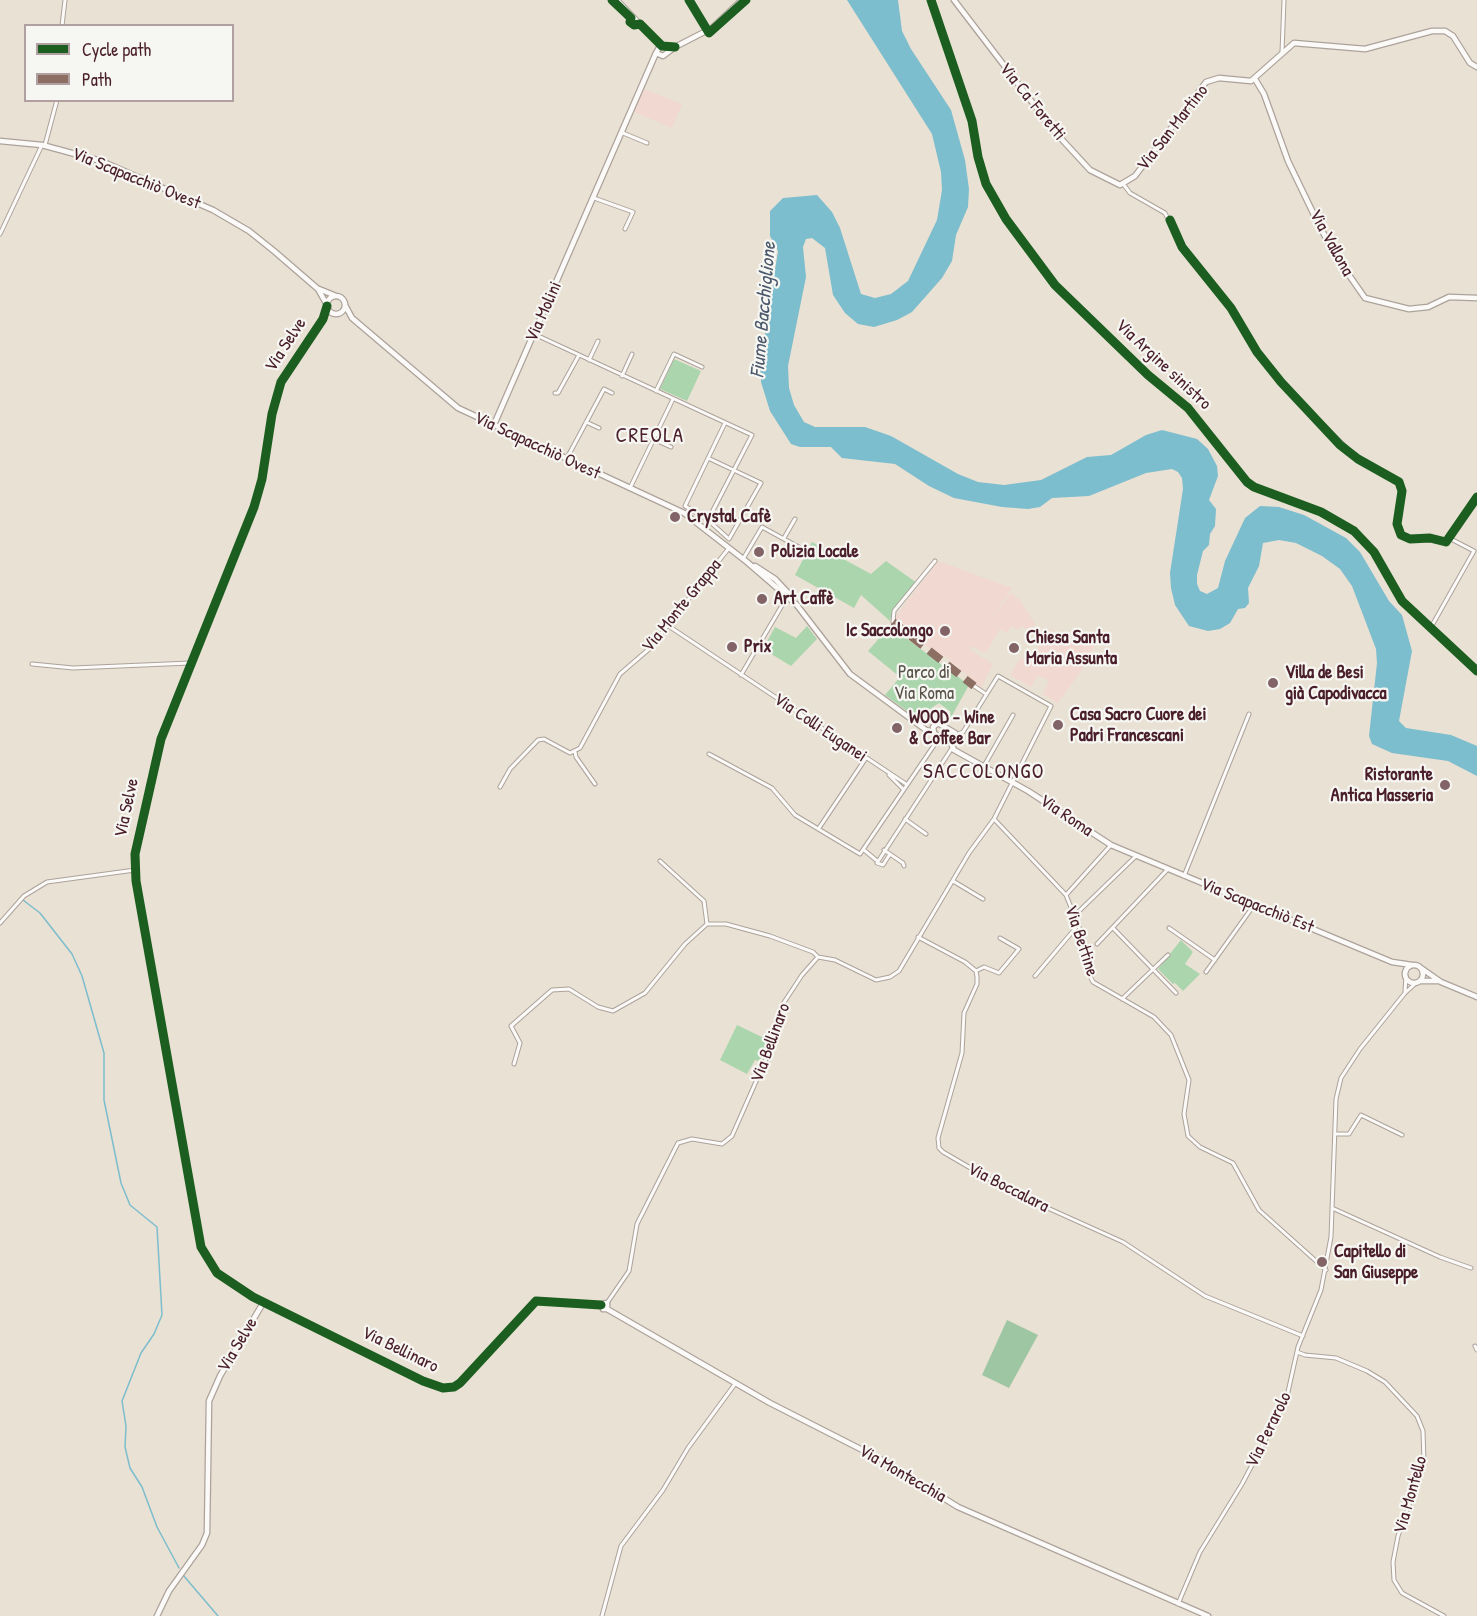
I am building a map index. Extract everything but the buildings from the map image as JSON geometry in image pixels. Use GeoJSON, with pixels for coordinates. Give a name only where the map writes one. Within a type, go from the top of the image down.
{"type":"FeatureCollection","features":[{"type":"Feature","properties":{"kind":"street"},"geometry":{"type":"LineString","coordinates":[[62,24],[65,0]]}},
{"type":"Feature","properties":{"kind":"street"},"geometry":{"type":"LineString","coordinates":[[618,0],[663,46],[675,46]]}},
{"type":"Feature","properties":{"kind":"street"},"geometry":{"type":"LineString","coordinates":[[660,53],[712,28],[742,0]]}},
{"type":"Feature","properties":{"kind":"street","name":"Via Argine sinistro"},"geometry":{"type":"LineString","coordinates":[[930,0],[972,121],[978,157],[986,183],[1006,219],[1055,285],[1140,367],[1188,408],[1254,488],[1321,512],[1354,531],[1374,552],[1394,590],[1430,629],[1477,671]]}},
{"type":"Feature","properties":{"kind":"street","name":"Via Ca' Foretti"},"geometry":{"type":"LineString","coordinates":[[954,0],[1016,84],[1090,170],[1114,184],[1124,185]]}},
{"type":"Feature","properties":{"kind":"street"},"geometry":{"type":"LineString","coordinates":[[1282,52],[1284,0]]}},
{"type":"Feature","properties":{"kind":"street"},"geometry":{"type":"LineString","coordinates":[[1255,79],[1282,52],[1299,42],[1365,49],[1440,30],[1454,36],[1470,63],[1477,67]]}},
{"type":"Feature","properties":{"kind":"street"},"geometry":{"type":"LineString","coordinates":[[653,37],[660,53]]}},
{"type":"Feature","properties":{"kind":"street"},"geometry":{"type":"LineString","coordinates":[[660,53],[663,46]]}},
{"type":"Feature","properties":{"kind":"street"},"geometry":{"type":"LineString","coordinates":[[660,53],[663,46]]}},
{"type":"Feature","properties":{"kind":"street","name":"Via Molini"},"geometry":{"type":"LineString","coordinates":[[493,427],[660,53]]}},
{"type":"Feature","properties":{"kind":"street","name":"Via San Martino"},"geometry":{"type":"LineString","coordinates":[[1124,185],[1135,176],[1206,82],[1219,78],[1251,81],[1255,79]]}},
{"type":"Feature","properties":{"kind":"street","name":"Via Vallona"},"geometry":{"type":"LineString","coordinates":[[1255,79],[1264,93],[1288,161],[1317,221],[1335,255],[1365,298],[1409,309],[1428,307],[1449,297],[1477,298]]}},
{"type":"Feature","properties":{"kind":"street"},"geometry":{"type":"LineString","coordinates":[[0,234],[43,145],[56,102]]}},
{"type":"Feature","properties":{"kind":"street"},"geometry":{"type":"LineString","coordinates":[[623,133],[647,143]]}},
{"type":"Feature","properties":{"kind":"street","name":"Via Scapacchiò Ovest"},"geometry":{"type":"LineString","coordinates":[[0,141],[43,145],[117,167],[223,215],[256,237],[318,289],[343,299],[351,318],[452,404],[493,427],[630,488],[693,519],[745,560]]}},
{"type":"Feature","properties":{"kind":"street"},"geometry":{"type":"LineString","coordinates":[[1124,185],[1130,193],[1164,213],[1182,247],[1231,308],[1257,352],[1298,400],[1358,459],[1399,482],[1402,490],[1397,524],[1401,535],[1410,539],[1430,538],[1443,542],[1477,497]]}},
{"type":"Feature","properties":{"kind":"street"},"geometry":{"type":"LineString","coordinates":[[594,198],[633,212],[625,229]]}},
{"type":"Feature","properties":{"kind":"street","name":"Via Scapacchiò Ovest"},"geometry":{"type":"LineString","coordinates":[[318,289],[327,305],[336,314],[351,318]]}},
{"type":"Feature","properties":{"kind":"street"},"geometry":{"type":"LineString","coordinates":[[327,305],[331,298],[336,296]]}},
{"type":"Feature","properties":{"kind":"street","name":"Via Selve"},"geometry":{"type":"LineString","coordinates":[[157,1616],[182,1571],[202,1545],[208,1526],[208,1410],[211,1392],[263,1303],[217,1273],[201,1247],[135,870],[139,827],[153,766],[190,663],[254,507],[262,479],[272,414],[280,382],[323,319],[327,305]]}},
{"type":"Feature","properties":{"kind":"street"},"geometry":{"type":"LineString","coordinates":[[336,314],[345,305]]}},
{"type":"Feature","properties":{"kind":"street","name":"Via Selve"},"geometry":{"type":"LineString","coordinates":[[323,319],[336,314]]}},
{"type":"Feature","properties":{"kind":"street"},"geometry":{"type":"LineString","coordinates":[[534,334],[752,435],[708,520]]}},
{"type":"Feature","properties":{"kind":"street"},"geometry":{"type":"LineString","coordinates":[[589,360],[598,341]]}},
{"type":"Feature","properties":{"kind":"street"},"geometry":{"type":"LineString","coordinates":[[622,376],[632,354]]}},
{"type":"Feature","properties":{"kind":"street"},"geometry":{"type":"LineString","coordinates":[[656,391],[674,354],[702,367]]}},
{"type":"Feature","properties":{"kind":"street"},"geometry":{"type":"LineString","coordinates":[[555,393],[558,393],[579,355]]}},
{"type":"Feature","properties":{"kind":"street"},"geometry":{"type":"LineString","coordinates":[[566,459],[604,388],[612,393]]}},
{"type":"Feature","properties":{"kind":"street"},"geometry":{"type":"LineString","coordinates":[[630,488],[672,399]]}},
{"type":"Feature","properties":{"kind":"street"},"geometry":{"type":"LineString","coordinates":[[586,422],[599,428]]}},
{"type":"Feature","properties":{"kind":"street"},"geometry":{"type":"LineString","coordinates":[[708,458],[761,483],[731,538],[685,506],[708,458],[725,423]]}},
{"type":"Feature","properties":{"kind":"street"},"geometry":{"type":"LineString","coordinates":[[633,430],[671,447]]}},
{"type":"Feature","properties":{"kind":"street"},"geometry":{"type":"LineString","coordinates":[[693,519],[697,513]]}},
{"type":"Feature","properties":{"kind":"street"},"geometry":{"type":"LineString","coordinates":[[784,538],[795,519]]}},
{"type":"Feature","properties":{"kind":"street"},"geometry":{"type":"LineString","coordinates":[[745,560],[762,527],[804,550]]}},
{"type":"Feature","properties":{"kind":"street"},"geometry":{"type":"LineString","coordinates":[[716,536],[720,531]]}},
{"type":"Feature","properties":{"kind":"street"},"geometry":{"type":"LineString","coordinates":[[1430,629],[1474,551],[1449,537]]}},
{"type":"Feature","properties":{"kind":"street","name":"Via Monte Grappa"},"geometry":{"type":"LineString","coordinates":[[576,752],[586,739],[620,674],[645,653],[729,548]]}},
{"type":"Feature","properties":{"kind":"street"},"geometry":{"type":"LineString","coordinates":[[745,560],[798,606]]}},
{"type":"Feature","properties":{"kind":"street"},"geometry":{"type":"LineString","coordinates":[[709,754],[772,788],[795,815],[856,853],[862,854],[910,777],[939,739],[933,732],[926,730],[850,674],[775,579],[745,560]]}},
{"type":"Feature","properties":{"kind":"street"},"geometry":{"type":"LineString","coordinates":[[893,622],[894,611],[935,561]]}},
{"type":"Feature","properties":{"kind":"street"},"geometry":{"type":"LineString","coordinates":[[741,675],[782,602],[788,597]]}},
{"type":"Feature","properties":{"kind":"street","name":"Via Colli Euganei"},"geometry":{"type":"LineString","coordinates":[[668,625],[906,784]]}},
{"type":"Feature","properties":{"kind":"street"},"geometry":{"type":"LineString","coordinates":[[32,664],[63,668],[190,663]]}},
{"type":"Feature","properties":{"kind":"street"},"geometry":{"type":"LineString","coordinates":[[514,1064],[520,1042],[512,1026],[552,990],[569,989],[598,1007],[613,1011],[645,993],[685,944],[707,924],[726,924],[770,936],[813,951],[818,957],[835,960],[871,979],[881,981],[898,970],[952,881],[994,819],[1051,706],[998,676],[963,732],[956,735],[952,746],[877,860]]}},
{"type":"Feature","properties":{"kind":"street"},"geometry":{"type":"LineString","coordinates":[[974,686],[986,694]]}},
{"type":"Feature","properties":{"kind":"street"},"geometry":{"type":"LineString","coordinates":[[1184,876],[1249,714]]}},
{"type":"Feature","properties":{"kind":"street"},"geometry":{"type":"LineString","coordinates":[[983,766],[1013,715]]}},
{"type":"Feature","properties":{"kind":"street"},"geometry":{"type":"LineString","coordinates":[[933,732],[934,726],[940,723],[956,735]]}},
{"type":"Feature","properties":{"kind":"street"},"geometry":{"type":"LineString","coordinates":[[500,787],[510,769],[538,740],[544,739],[570,753],[576,752],[576,757],[595,783]]}},
{"type":"Feature","properties":{"kind":"street","name":"Via Roma"},"geometry":{"type":"LineString","coordinates":[[939,739],[1122,850]]}},
{"type":"Feature","properties":{"kind":"street"},"geometry":{"type":"LineString","coordinates":[[819,828],[866,759]]}},
{"type":"Feature","properties":{"kind":"street"},"geometry":{"type":"LineString","coordinates":[[888,774],[903,789]]}},
{"type":"Feature","properties":{"kind":"street"},"geometry":{"type":"LineString","coordinates":[[900,780],[910,777]]}},
{"type":"Feature","properties":{"kind":"street"},"geometry":{"type":"LineString","coordinates":[[905,819],[926,834]]}},
{"type":"Feature","properties":{"kind":"street","name":"Via Bettine"},"geometry":{"type":"LineString","coordinates":[[994,819],[1065,896],[1079,924],[1090,979],[1154,1017],[1172,1035],[1189,1080],[1184,1114],[1188,1136],[1200,1147],[1233,1163],[1259,1210],[1326,1270]]}},
{"type":"Feature","properties":{"kind":"street"},"geometry":{"type":"LineString","coordinates":[[1065,896],[1112,845]]}},
{"type":"Feature","properties":{"kind":"street"},"geometry":{"type":"LineString","coordinates":[[864,850],[881,866],[890,854]]}},
{"type":"Feature","properties":{"kind":"street"},"geometry":{"type":"LineString","coordinates":[[884,850],[904,866]]}},
{"type":"Feature","properties":{"kind":"street","name":"Via Scapacchiò Est"},"geometry":{"type":"LineString","coordinates":[[1122,850],[1392,962],[1421,968],[1441,982],[1477,997]]}},
{"type":"Feature","properties":{"kind":"street"},"geometry":{"type":"LineString","coordinates":[[1075,915],[1136,856]]}},
{"type":"Feature","properties":{"kind":"street"},"geometry":{"type":"LineString","coordinates":[[660,861],[704,900],[707,924]]}},
{"type":"Feature","properties":{"kind":"street"},"geometry":{"type":"LineString","coordinates":[[1097,944],[1168,869]]}},
{"type":"Feature","properties":{"kind":"street"},"geometry":{"type":"LineString","coordinates":[[0,923],[24,896],[47,882],[135,870]]}},
{"type":"Feature","properties":{"kind":"street"},"geometry":{"type":"LineString","coordinates":[[952,881],[983,899]]}},
{"type":"Feature","properties":{"kind":"street"},"geometry":{"type":"LineString","coordinates":[[1206,972],[1254,905]]}},
{"type":"Feature","properties":{"kind":"street"},"geometry":{"type":"LineString","coordinates":[[1035,976],[1079,924]]}},
{"type":"Feature","properties":{"kind":"street"},"geometry":{"type":"LineString","coordinates":[[1113,928],[1176,993]]}},
{"type":"Feature","properties":{"kind":"street"},"geometry":{"type":"LineString","coordinates":[[1169,928],[1215,960]]}},
{"type":"Feature","properties":{"kind":"street"},"geometry":{"type":"LineString","coordinates":[[918,937],[965,962],[976,971],[984,968],[999,973],[1019,950],[1000,938]]}},
{"type":"Feature","properties":{"kind":"street"},"geometry":{"type":"LineString","coordinates":[[1122,999],[1168,955]]}},
{"type":"Feature","properties":{"kind":"street","name":"Via Bellinaro"},"geometry":{"type":"LineString","coordinates":[[263,1303],[299,1318],[423,1381],[448,1389],[466,1377],[536,1301],[605,1305],[629,1270],[637,1224],[674,1148],[682,1140],[722,1143],[732,1136],[773,1043],[781,1007],[802,975],[818,957]]}},
{"type":"Feature","properties":{"kind":"street","name":"Via Scapacchiò Est"},"geometry":{"type":"LineString","coordinates":[[1392,962],[1412,983],[1441,982]]}},
{"type":"Feature","properties":{"kind":"street"},"geometry":{"type":"LineString","coordinates":[[1405,993],[1406,970],[1412,965]]}},
{"type":"Feature","properties":{"kind":"street"},"geometry":{"type":"LineString","coordinates":[[1418,982],[1423,975],[1421,968]]}},
{"type":"Feature","properties":{"kind":"street","name":"Via Boccalara"},"geometry":{"type":"LineString","coordinates":[[976,971],[977,984],[964,1013],[962,1053],[938,1138],[939,1148],[1010,1191],[1124,1242],[1205,1296],[1302,1336]]}},
{"type":"Feature","properties":{"kind":"street","name":"Via Perarolo"},"geometry":{"type":"LineString","coordinates":[[1178,1604],[1200,1552],[1242,1484],[1286,1401],[1302,1336],[1321,1290],[1326,1270],[1332,1208],[1336,1099],[1341,1078],[1360,1049],[1405,993],[1418,982]]}},
{"type":"Feature","properties":{"kind":"street"},"geometry":{"type":"LineString","coordinates":[[1335,1134],[1349,1134],[1361,1115],[1402,1136]]}},
{"type":"Feature","properties":{"kind":"street"},"geometry":{"type":"LineString","coordinates":[[1332,1208],[1440,1257],[1471,1268]]}},
{"type":"Feature","properties":{"kind":"street","name":"Via Montecchia"},"geometry":{"type":"LineString","coordinates":[[605,1305],[735,1384],[884,1461],[984,1519],[1208,1616]]}},
{"type":"Feature","properties":{"kind":"street","name":"Via Montello"},"geometry":{"type":"LineString","coordinates":[[1298,1352],[1305,1355],[1336,1358],[1372,1374],[1402,1398],[1421,1423],[1424,1463],[1398,1536],[1393,1573],[1394,1580],[1402,1593],[1444,1616]]}},
{"type":"Feature","properties":{"kind":"street"},"geometry":{"type":"LineString","coordinates":[[602,1616],[621,1546],[663,1491],[688,1449],[735,1384]]}},
{"type":"Feature","properties":{"kind":"shaded area"},"geometry":{"type":"Polygon","coordinates":[[[644,89],[682,104],[672,128],[634,112],[644,89]]]}},
{"type":"Feature","properties":{"kind":"shaded area","name":"Ic Saccolongo"},"geometry":{"type":"Polygon","coordinates":[[[938,561],[1012,588],[989,622],[1011,593],[1019,599],[1035,624],[1031,631],[1021,626],[1019,630],[1011,626],[1007,633],[1000,629],[986,653],[972,646],[970,650],[993,664],[981,688],[945,656],[938,655],[897,623],[895,617],[938,561]]]}},
{"type":"Feature","properties":{"kind":"shaded area"},"geometry":{"type":"Polygon","coordinates":[[[1048,629],[1081,643],[1097,641],[1079,674],[1058,703],[1043,694],[1049,682],[1046,679],[1038,675],[1031,687],[1010,675],[1020,658],[1030,663],[1048,629]]]}},
{"type":"Feature","properties":{"kind":"green space"},"geometry":{"type":"Polygon","coordinates":[[[674,359],[701,371],[687,401],[660,389],[674,359]]]}},
{"type":"Feature","properties":{"kind":"green space"},"geometry":{"type":"Polygon","coordinates":[[[812,542],[871,574],[886,561],[917,583],[893,609],[890,621],[861,595],[854,608],[795,575],[812,542]]]}},
{"type":"Feature","properties":{"kind":"green space"},"geometry":{"type":"Polygon","coordinates":[[[807,626],[817,639],[791,666],[763,649],[775,627],[796,638],[807,626]]]}},
{"type":"Feature","properties":{"kind":"green space","name":"Parco di Via Roma"},"geometry":{"type":"Polygon","coordinates":[[[890,626],[969,685],[950,719],[947,718],[951,712],[939,703],[930,709],[933,715],[925,724],[885,695],[900,677],[868,651],[890,626]]]}},
{"type":"Feature","properties":{"kind":"green space"},"geometry":{"type":"Polygon","coordinates":[[[1181,940],[1193,952],[1185,964],[1200,974],[1183,991],[1158,969],[1181,940]]]}},
{"type":"Feature","properties":{"kind":"green space"},"geometry":{"type":"Polygon","coordinates":[[[737,1025],[766,1039],[767,1043],[761,1058],[758,1061],[755,1060],[747,1074],[720,1060],[737,1025]]]}},
{"type":"Feature","properties":{"kind":"green space"},"geometry":{"type":"Polygon","coordinates":[[[1007,1320],[1038,1335],[1009,1388],[982,1375],[1007,1320]]]}},
{"type":"Feature","properties":{"kind":"water"},"geometry":{"type":"Polygon","coordinates":[[[847,0],[898,0],[902,31],[911,49],[951,110],[965,160],[969,189],[968,207],[956,235],[952,261],[942,278],[912,312],[897,320],[874,327],[858,324],[845,313],[833,295],[825,248],[812,238],[806,239],[803,247],[806,277],[788,366],[789,388],[794,405],[804,422],[815,427],[865,427],[891,436],[958,474],[978,482],[1004,485],[1041,480],[1087,457],[1111,455],[1146,435],[1162,430],[1197,439],[1208,449],[1217,466],[1218,476],[1209,500],[1216,509],[1215,526],[1210,534],[1209,545],[1203,551],[1197,575],[1200,591],[1207,594],[1218,588],[1225,561],[1245,518],[1260,506],[1279,507],[1304,515],[1346,538],[1360,552],[1389,601],[1402,615],[1412,651],[1399,721],[1406,728],[1451,735],[1477,746],[1477,776],[1448,761],[1392,753],[1372,744],[1369,736],[1377,663],[1376,649],[1352,586],[1340,569],[1322,556],[1296,543],[1279,540],[1263,543],[1259,566],[1248,588],[1249,603],[1245,608],[1238,609],[1230,623],[1220,629],[1208,631],[1189,626],[1175,605],[1171,588],[1170,573],[1183,489],[1182,478],[1172,469],[1146,473],[1089,496],[1052,498],[1040,507],[1028,509],[1002,507],[954,498],[929,486],[895,464],[842,458],[831,447],[800,447],[791,444],[770,411],[761,382],[760,364],[778,251],[770,236],[770,211],[783,198],[817,195],[832,212],[840,228],[861,294],[875,298],[891,294],[908,281],[937,220],[942,190],[941,172],[932,134],[847,0]]]}},
{"type":"Feature","properties":{"kind":"waterway"},"geometry":{"type":"LineString","coordinates":[[23,900],[40,913],[72,954],[82,976],[104,1053],[104,1100],[121,1183],[130,1205],[157,1227],[162,1315],[154,1334],[141,1353],[122,1401],[126,1426],[125,1447],[130,1468],[142,1487],[157,1527],[179,1568]]}},
{"type":"Feature","properties":{"kind":"waterway"},"geometry":{"type":"LineString","coordinates":[[183,1575],[218,1616]]}},
{"type":"Feature","properties":{"kind":"marked path"},"geometry":{"type":"LineString","coordinates":[[893,622],[974,686]]}},
{"type":"Feature","properties":{"kind":"cycle path"},"geometry":{"type":"LineString","coordinates":[[612,0],[631,18],[630,22],[634,25],[640,24],[662,46],[675,47]]}},
{"type":"Feature","properties":{"kind":"cycle path"},"geometry":{"type":"LineString","coordinates":[[689,0],[709,33],[746,0]]}},
{"type":"Feature","properties":{"kind":"cycle path"},"geometry":{"type":"LineString","coordinates":[[931,0],[972,121],[978,157],[986,184],[1006,219],[1055,285],[1148,375],[1188,408],[1247,482],[1254,487],[1321,512],[1354,531],[1374,552],[1402,601],[1477,671]]}},
{"type":"Feature","properties":{"kind":"cycle path"},"geometry":{"type":"LineString","coordinates":[[1170,220],[1182,247],[1231,308],[1257,352],[1281,382],[1340,445],[1358,459],[1399,482],[1402,491],[1397,524],[1401,535],[1410,539],[1430,538],[1446,542],[1477,497]]}},
{"type":"Feature","properties":{"kind":"cycle path"},"geometry":{"type":"LineString","coordinates":[[327,306],[323,319],[281,382],[272,414],[262,479],[254,507],[161,739],[135,854],[136,881],[201,1247],[217,1273],[253,1297],[423,1381],[443,1388],[454,1387],[460,1383],[536,1301],[601,1305]]}},
{"type":"Feature","properties":{"kind":"place","name":"Crystal Cafè"},"geometry":{"type":"Point","coordinates":[675,517]}},
{"type":"Feature","properties":{"kind":"place","name":"Polizia Locale"},"geometry":{"type":"Point","coordinates":[759,552]}},
{"type":"Feature","properties":{"kind":"place","name":"Art Caffè"},"geometry":{"type":"Point","coordinates":[762,599]}},
{"type":"Feature","properties":{"kind":"place","name":"Ic Saccolongo"},"geometry":{"type":"Point","coordinates":[945,631]}},
{"type":"Feature","properties":{"kind":"place","name":"Prix"},"geometry":{"type":"Point","coordinates":[732,647]}},
{"type":"Feature","properties":{"kind":"place","name":"Chiesa Santa Maria Assunta"},"geometry":{"type":"Point","coordinates":[1014,648]}},
{"type":"Feature","properties":{"kind":"place","name":"Villa de Besi già Capodivacca"},"geometry":{"type":"Point","coordinates":[1273,683]}},
{"type":"Feature","properties":{"kind":"place","name":"Casa Sacro Cuore dei Padri Francescani"},"geometry":{"type":"Point","coordinates":[1058,725]}},
{"type":"Feature","properties":{"kind":"place","name":"WOOD - Wine & Coffee Bar"},"geometry":{"type":"Point","coordinates":[897,728]}},
{"type":"Feature","properties":{"kind":"place","name":"Ristorante Antica Masseria"},"geometry":{"type":"Point","coordinates":[1445,785]}},
{"type":"Feature","properties":{"kind":"place","name":"Capitello di San Giuseppe"},"geometry":{"type":"Point","coordinates":[1322,1262]}},
{"type":"Feature","properties":{"kind":"district","name":"CREOLA"},"geometry":{"type":"Point","coordinates":[650,436]}},
{"type":"Feature","properties":{"kind":"district","name":"SACCOLONGO"},"geometry":{"type":"Point","coordinates":[984,772]}},
{"type":"Feature","properties":{"kind":"water label","name":"Fiume Bacchiglione"},"geometry":{"type":"Point","coordinates":[764,310]}}]}
